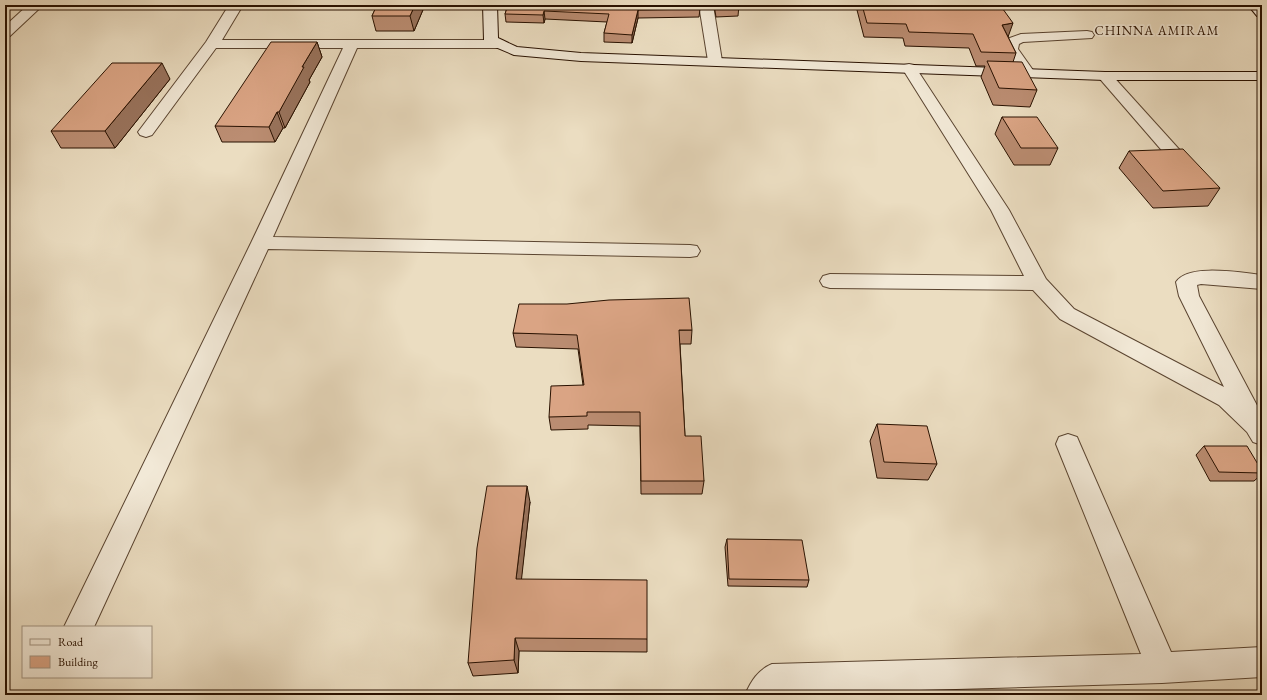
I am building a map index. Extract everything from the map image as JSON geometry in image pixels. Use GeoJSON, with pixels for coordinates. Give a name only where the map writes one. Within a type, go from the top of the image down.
{"type":"FeatureCollection","features":[{"type":"Feature","properties":{"kind":"street"},"geometry":{"type":"LineString","coordinates":[[5,33],[36,5]]}},
{"type":"Feature","properties":{"kind":"street"},"geometry":{"type":"LineString","coordinates":[[146,132],[212,44],[236,5]]}},
{"type":"Feature","properties":{"kind":"street"},"geometry":{"type":"LineString","coordinates":[[490,5],[491,40],[514,51],[581,57],[1105,76],[1262,76]]}},
{"type":"Feature","properties":{"kind":"street"},"geometry":{"type":"LineString","coordinates":[[706,5],[715,61]]}},
{"type":"Feature","properties":{"kind":"street"},"geometry":{"type":"LineString","coordinates":[[1255,5],[1262,13]]}},
{"type":"Feature","properties":{"kind":"street"},"geometry":{"type":"LineString","coordinates":[[1028,73],[1011,49],[1012,42],[1021,38],[1087,35]]}},
{"type":"Feature","properties":{"kind":"street"},"geometry":{"type":"LineString","coordinates":[[212,44],[499,44]]}},
{"type":"Feature","properties":{"kind":"street"},"geometry":{"type":"LineString","coordinates":[[79,626],[261,244],[352,44]]}},
{"type":"Feature","properties":{"kind":"street"},"geometry":{"type":"LineString","coordinates":[[909,68],[1000,210],[1038,283],[1066,314],[1227,399],[1259,430]]}},
{"type":"Feature","properties":{"kind":"street"},"geometry":{"type":"LineString","coordinates":[[1105,76],[1198,181]]}},
{"type":"Feature","properties":{"kind":"street"},"geometry":{"type":"LineString","coordinates":[[261,244],[690,251]]}},
{"type":"Feature","properties":{"kind":"street"},"geometry":{"type":"LineString","coordinates":[[1259,430],[1190,296],[1186,282],[1199,277],[1262,282]]}},
{"type":"Feature","properties":{"kind":"street"},"geometry":{"type":"LineString","coordinates":[[830,281],[1038,283]]}},
{"type":"Feature","properties":{"kind":"street"},"geometry":{"type":"LineString","coordinates":[[1068,444],[1162,668]]}},
{"type":"Feature","properties":{"kind":"street"},"geometry":{"type":"LineString","coordinates":[[760,695],[772,679],[1162,668],[1262,662]]}},
{"type":"Feature","properties":{"kind":"building"},"geometry":{"type":"Polygon","coordinates":[[[377,5],[415,5],[410,16],[372,16],[377,5]]]}},
{"type":"Feature","properties":{"kind":"building"},"geometry":{"type":"Polygon","coordinates":[[[508,5],[699,5],[700,9],[638,10],[632,35],[604,33],[609,14],[544,11],[543,15],[505,14],[508,5]]]}},
{"type":"Feature","properties":{"kind":"building"},"geometry":{"type":"Polygon","coordinates":[[[716,5],[739,5],[739,8],[717,9],[716,5]]]}},
{"type":"Feature","properties":{"kind":"building"},"geometry":{"type":"Polygon","coordinates":[[[862,5],[1000,5],[1013,23],[1002,25],[1016,53],[981,52],[973,34],[909,32],[906,24],[867,23],[862,5]]]}},
{"type":"Feature","properties":{"kind":"building"},"geometry":{"type":"Polygon","coordinates":[[[271,42],[317,42],[302,67],[304,67],[279,112],[277,112],[269,127],[215,126],[271,42]]]}},
{"type":"Feature","properties":{"kind":"building"},"geometry":{"type":"Polygon","coordinates":[[[987,61],[1022,62],[1037,90],[999,88],[987,61]]]}},
{"type":"Feature","properties":{"kind":"building"},"geometry":{"type":"Polygon","coordinates":[[[112,63],[162,63],[105,131],[51,131],[112,63]]]}},
{"type":"Feature","properties":{"kind":"building"},"geometry":{"type":"Polygon","coordinates":[[[1002,117],[1037,117],[1058,148],[1021,148],[1002,117]]]}},
{"type":"Feature","properties":{"kind":"building"},"geometry":{"type":"Polygon","coordinates":[[[1183,149],[1220,188],[1163,191],[1129,151],[1183,149]]]}},
{"type":"Feature","properties":{"kind":"building"},"geometry":{"type":"Polygon","coordinates":[[[689,298],[692,330],[679,330],[685,436],[701,436],[704,481],[641,481],[640,412],[587,412],[587,416],[549,417],[551,386],[584,385],[577,335],[513,333],[519,304],[567,304],[609,300],[689,298]]]}},
{"type":"Feature","properties":{"kind":"building"},"geometry":{"type":"Polygon","coordinates":[[[877,424],[927,426],[937,464],[884,462],[877,424]]]}},
{"type":"Feature","properties":{"kind":"building"},"geometry":{"type":"Polygon","coordinates":[[[1204,446],[1247,446],[1262,473],[1219,472],[1204,446]]]}},
{"type":"Feature","properties":{"kind":"building"},"geometry":{"type":"Polygon","coordinates":[[[487,486],[527,486],[516,579],[647,580],[647,639],[515,638],[514,660],[468,663],[477,548],[487,486]]]}},
{"type":"Feature","properties":{"kind":"building"},"geometry":{"type":"Polygon","coordinates":[[[727,539],[802,540],[809,580],[729,579],[727,539]]]}},
{"type":"Feature","properties":{"kind":"district","name":"CHINNA AMIRAM"},"geometry":{"type":"Point","coordinates":[1157,30]}}]}
